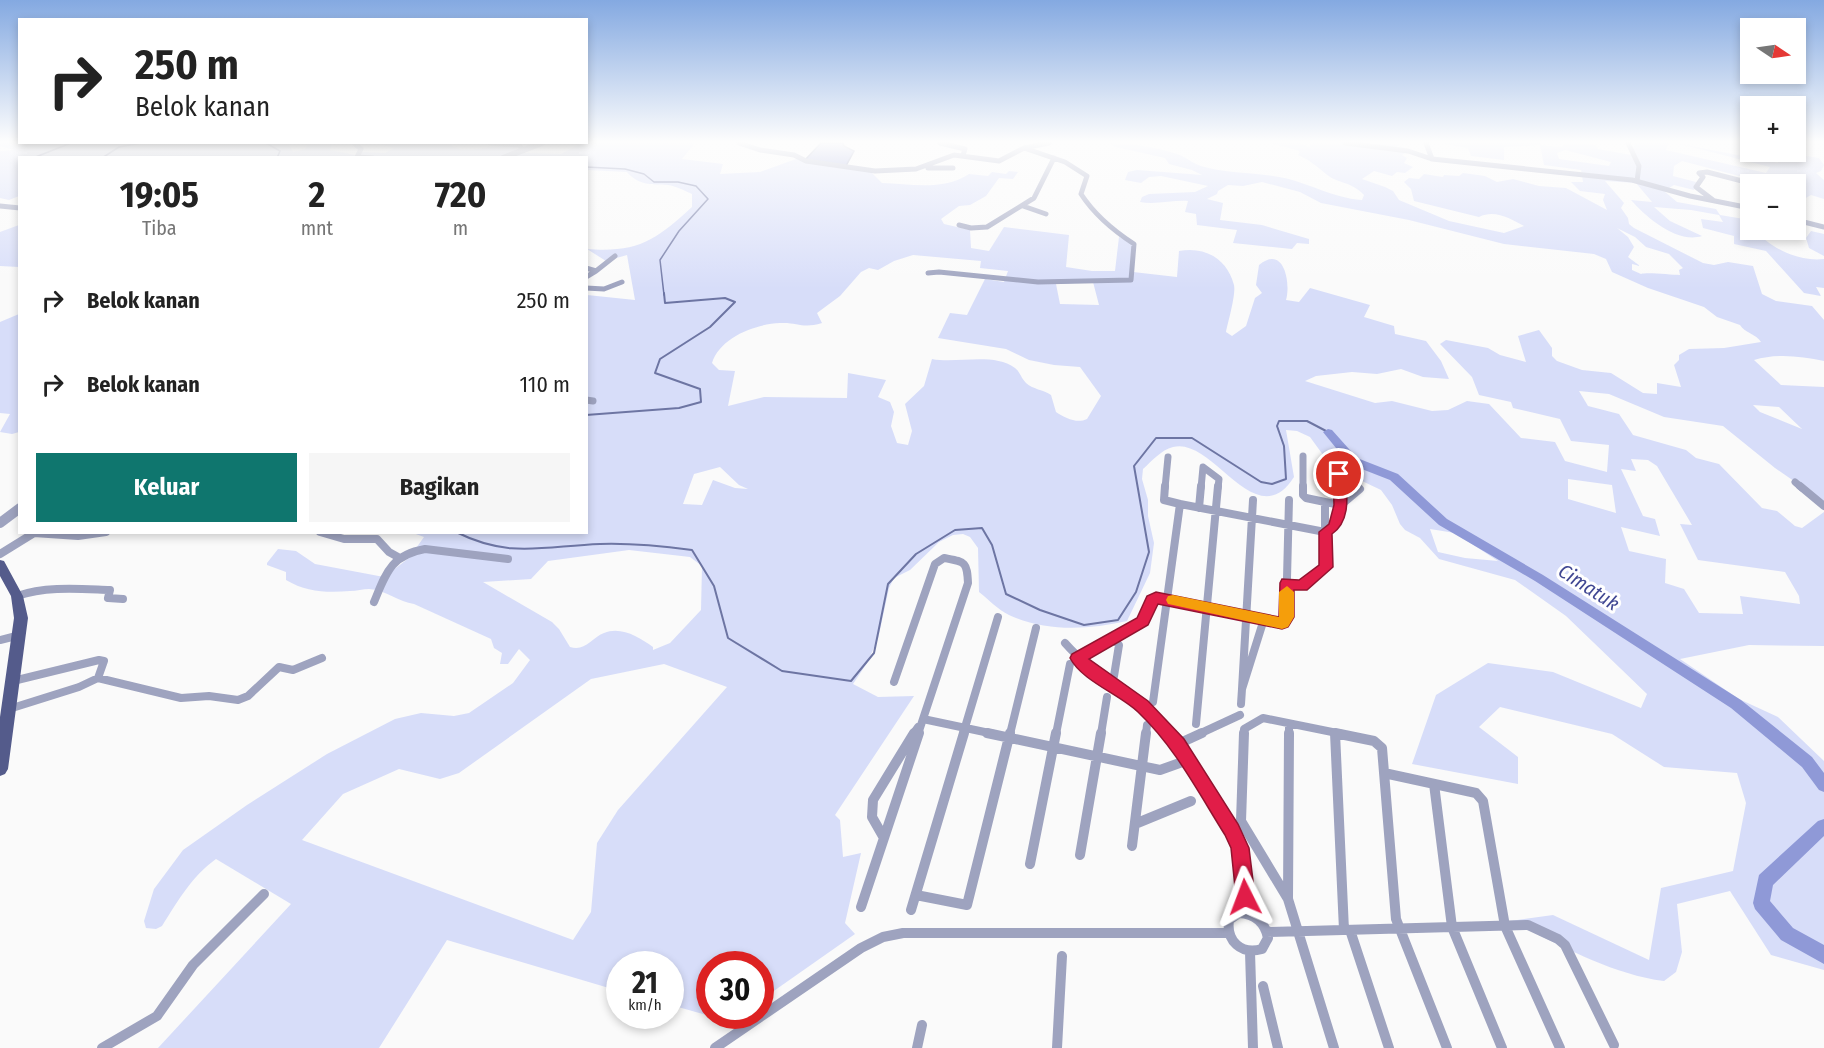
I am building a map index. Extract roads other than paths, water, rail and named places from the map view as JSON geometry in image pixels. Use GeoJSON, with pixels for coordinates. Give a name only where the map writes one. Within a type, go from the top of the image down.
{"type":"FeatureCollection","features":[{"type":"Feature","properties":{"kind":"main road"},"geometry":{"type":"LineString","coordinates":[[0,564],[17,596],[20,607],[20,635],[0,769]]}},
{"type":"Feature","properties":{"kind":"street"},"geometry":{"type":"LineString","coordinates":[[959,225],[987,227],[1023,206],[1039,192]]}},
{"type":"Feature","properties":{"kind":"street"},"geometry":{"type":"LineString","coordinates":[[928,273],[939,272],[1038,282],[1131,280],[1134,244],[1117,233],[1087,203],[1083,192]]}},
{"type":"Feature","properties":{"kind":"street"},"geometry":{"type":"LineString","coordinates":[[1676,192],[1740,206]]}},
{"type":"Feature","properties":{"kind":"street"},"geometry":{"type":"LineString","coordinates":[[1702,192],[1713,200]]}},
{"type":"Feature","properties":{"kind":"street"},"geometry":{"type":"LineString","coordinates":[[0,206],[18,208]]}},
{"type":"Feature","properties":{"kind":"street"},"geometry":{"type":"LineString","coordinates":[[1023,206],[1046,214]]}},
{"type":"Feature","properties":{"kind":"street"},"geometry":{"type":"LineString","coordinates":[[1806,222],[1824,227]]}},
{"type":"Feature","properties":{"kind":"street"},"geometry":{"type":"LineString","coordinates":[[588,276],[609,263],[615,256]]}},
{"type":"Feature","properties":{"kind":"street"},"geometry":{"type":"LineString","coordinates":[[588,269],[596,271]]}},
{"type":"Feature","properties":{"kind":"street"},"geometry":{"type":"LineString","coordinates":[[588,288],[604,289],[622,282]]}},
{"type":"Feature","properties":{"kind":"street"},"geometry":{"type":"LineString","coordinates":[[1303,456],[1303,495],[1306,498],[1341,505]]}},
{"type":"Feature","properties":{"kind":"street"},"geometry":{"type":"LineString","coordinates":[[1168,457],[1164,500],[1325,532],[1335,526],[1341,505],[1340,476],[1360,489],[1341,505]]}},
{"type":"Feature","properties":{"kind":"street"},"geometry":{"type":"LineString","coordinates":[[1196,723],[1219,479],[1203,467],[1199,508]]}},
{"type":"Feature","properties":{"kind":"street"},"geometry":{"type":"LineString","coordinates":[[1795,482],[1824,506]]}},
{"type":"Feature","properties":{"kind":"street"},"geometry":{"type":"LineString","coordinates":[[1241,704],[1253,500]]}},
{"type":"Feature","properties":{"kind":"street"},"geometry":{"type":"LineString","coordinates":[[1030,864],[1053,747],[1074,661],[1142,621],[1152,600],[1156,598],[1282,623],[1286,617],[1289,500]]}},
{"type":"Feature","properties":{"kind":"street"},"geometry":{"type":"LineString","coordinates":[[1287,583],[1301,586],[1326,567],[1325,502]]}},
{"type":"Feature","properties":{"kind":"street"},"geometry":{"type":"LineString","coordinates":[[1153,702],[1180,504]]}},
{"type":"Feature","properties":{"kind":"street"},"geometry":{"type":"LineString","coordinates":[[0,523],[18,510]]}},
{"type":"Feature","properties":{"kind":"street"},"geometry":{"type":"LineString","coordinates":[[0,554],[32,534]]}},
{"type":"Feature","properties":{"kind":"street"},"geometry":{"type":"LineString","coordinates":[[49,534],[78,536],[92,534]]}},
{"type":"Feature","properties":{"kind":"street"},"geometry":{"type":"LineString","coordinates":[[327,534],[344,539],[377,539],[389,552],[398,557]]}},
{"type":"Feature","properties":{"kind":"street"},"geometry":{"type":"LineString","coordinates":[[374,602],[384,574],[398,557],[415,550],[425,549],[508,559]]}},
{"type":"Feature","properties":{"kind":"street"},"geometry":{"type":"LineString","coordinates":[[861,907],[968,583],[967,567],[963,562],[944,558],[935,564],[894,682]]}},
{"type":"Feature","properties":{"kind":"street"},"geometry":{"type":"LineString","coordinates":[[17,596],[28,591],[43,590],[110,590],[108,598],[123,598]]}},
{"type":"Feature","properties":{"kind":"street"},"geometry":{"type":"LineString","coordinates":[[911,910],[998,617]]}},
{"type":"Feature","properties":{"kind":"street"},"geometry":{"type":"LineString","coordinates":[[1242,689],[1264,619]]}},
{"type":"Feature","properties":{"kind":"street"},"geometry":{"type":"LineString","coordinates":[[916,895],[967,905],[1036,628]]}},
{"type":"Feature","properties":{"kind":"street"},"geometry":{"type":"LineString","coordinates":[[0,640],[20,635]]}},
{"type":"Feature","properties":{"kind":"street"},"geometry":{"type":"LineString","coordinates":[[1113,639],[1119,645],[1114,676]]}},
{"type":"Feature","properties":{"kind":"street"},"geometry":{"type":"LineString","coordinates":[[1065,643],[1074,661],[1142,706],[1178,744],[1240,848],[1246,913]]}},
{"type":"Feature","properties":{"kind":"street"},"geometry":{"type":"LineString","coordinates":[[9,709],[79,687],[98,678],[181,698],[210,696],[238,700],[248,696],[279,668],[293,670],[322,658]]}},
{"type":"Feature","properties":{"kind":"street"},"geometry":{"type":"LineString","coordinates":[[13,681],[99,660],[104,661],[98,678]]}},
{"type":"Feature","properties":{"kind":"street"},"geometry":{"type":"LineString","coordinates":[[1080,855],[1107,697]]}},
{"type":"Feature","properties":{"kind":"street"},"geometry":{"type":"LineString","coordinates":[[1178,744],[1240,715]]}},
{"type":"Feature","properties":{"kind":"street"},"geometry":{"type":"LineString","coordinates":[[1334,1048],[1288,899],[1240,816],[1244,729],[1263,718],[1379,744],[1384,773],[1396,920],[1447,1048]]}},
{"type":"Feature","properties":{"kind":"street"},"geometry":{"type":"LineString","coordinates":[[923,719],[1160,770],[1188,760]]}},
{"type":"Feature","properties":{"kind":"street"},"geometry":{"type":"LineString","coordinates":[[884,838],[875,828],[870,806],[875,794],[923,719]]}},
{"type":"Feature","properties":{"kind":"street"},"geometry":{"type":"LineString","coordinates":[[1288,899],[1289,724]]}},
{"type":"Feature","properties":{"kind":"street"},"geometry":{"type":"LineString","coordinates":[[1132,846],[1147,725]]}},
{"type":"Feature","properties":{"kind":"street"},"geometry":{"type":"LineString","coordinates":[[1335,733],[1347,930],[1389,1048]]}},
{"type":"Feature","properties":{"kind":"street"},"geometry":{"type":"LineString","coordinates":[[1384,773],[1476,793],[1483,801],[1505,926],[1560,1048]]}},
{"type":"Feature","properties":{"kind":"street"},"geometry":{"type":"LineString","coordinates":[[1434,784],[1452,927],[1502,1048]]}},
{"type":"Feature","properties":{"kind":"street"},"geometry":{"type":"LineString","coordinates":[[1135,824],[1191,801]]}},
{"type":"Feature","properties":{"kind":"street"},"geometry":{"type":"LineString","coordinates":[[102,1048],[157,1016],[192,965],[264,894]]}},
{"type":"Feature","properties":{"kind":"street"},"geometry":{"type":"LineString","coordinates":[[1239,913],[1246,913],[1259,920],[1267,932],[1266,944],[1257,951],[1250,952],[1236,946],[1228,933],[1229,920],[1239,913]]}},
{"type":"Feature","properties":{"kind":"street"},"geometry":{"type":"LineString","coordinates":[[1267,932],[1528,925],[1558,939],[1565,945],[1614,1045]]}},
{"type":"Feature","properties":{"kind":"street"},"geometry":{"type":"LineString","coordinates":[[715,1048],[861,948],[883,938],[903,933],[1228,933]]}},
{"type":"Feature","properties":{"kind":"street"},"geometry":{"type":"LineString","coordinates":[[1250,952],[1253,1048]]}},
{"type":"Feature","properties":{"kind":"street"},"geometry":{"type":"LineString","coordinates":[[1057,1048],[1062,956]]}},
{"type":"Feature","properties":{"kind":"street"},"geometry":{"type":"LineString","coordinates":[[1263,986],[1278,1048]]}},
{"type":"Feature","properties":{"kind":"street"},"geometry":{"type":"LineString","coordinates":[[917,1048],[922,1025]]}},
{"type":"Feature","properties":{"kind":"waterway"},"geometry":{"type":"LineString","coordinates":[[664,295],[660,260],[679,231],[708,199],[701,192]]}},
{"type":"Feature","properties":{"kind":"waterway"},"geometry":{"type":"LineString","coordinates":[[588,415],[679,408],[701,402],[700,389],[655,373],[660,359],[710,327],[735,302],[725,298],[665,303],[664,293]]}},
{"type":"Feature","properties":{"kind":"waterway"},"geometry":{"type":"LineString","coordinates":[[461,534],[493,546],[511,548],[612,544],[692,550],[714,586],[728,638],[782,671],[851,681],[874,653],[888,584],[916,554],[955,530],[982,528],[992,545],[1006,594],[1040,610],[1084,625],[1118,620],[1136,592],[1149,552],[1134,466],[1156,438],[1192,438],[1261,482],[1272,484],[1286,479],[1284,446],[1277,426],[1279,421],[1307,421],[1328,432]]}},
{"type":"Feature","properties":{"kind":"waterway","name":"Cimatuk"},"geometry":{"type":"LineString","coordinates":[[1328,432],[1353,461],[1394,477],[1443,522],[1539,578],[1736,704],[1807,762],[1824,785]]}},
{"type":"Feature","properties":{"kind":"waterway","name":"Cimatuk"},"geometry":{"type":"LineString","coordinates":[[1824,826],[1765,881],[1761,903],[1787,934],[1824,955]]}}]}
